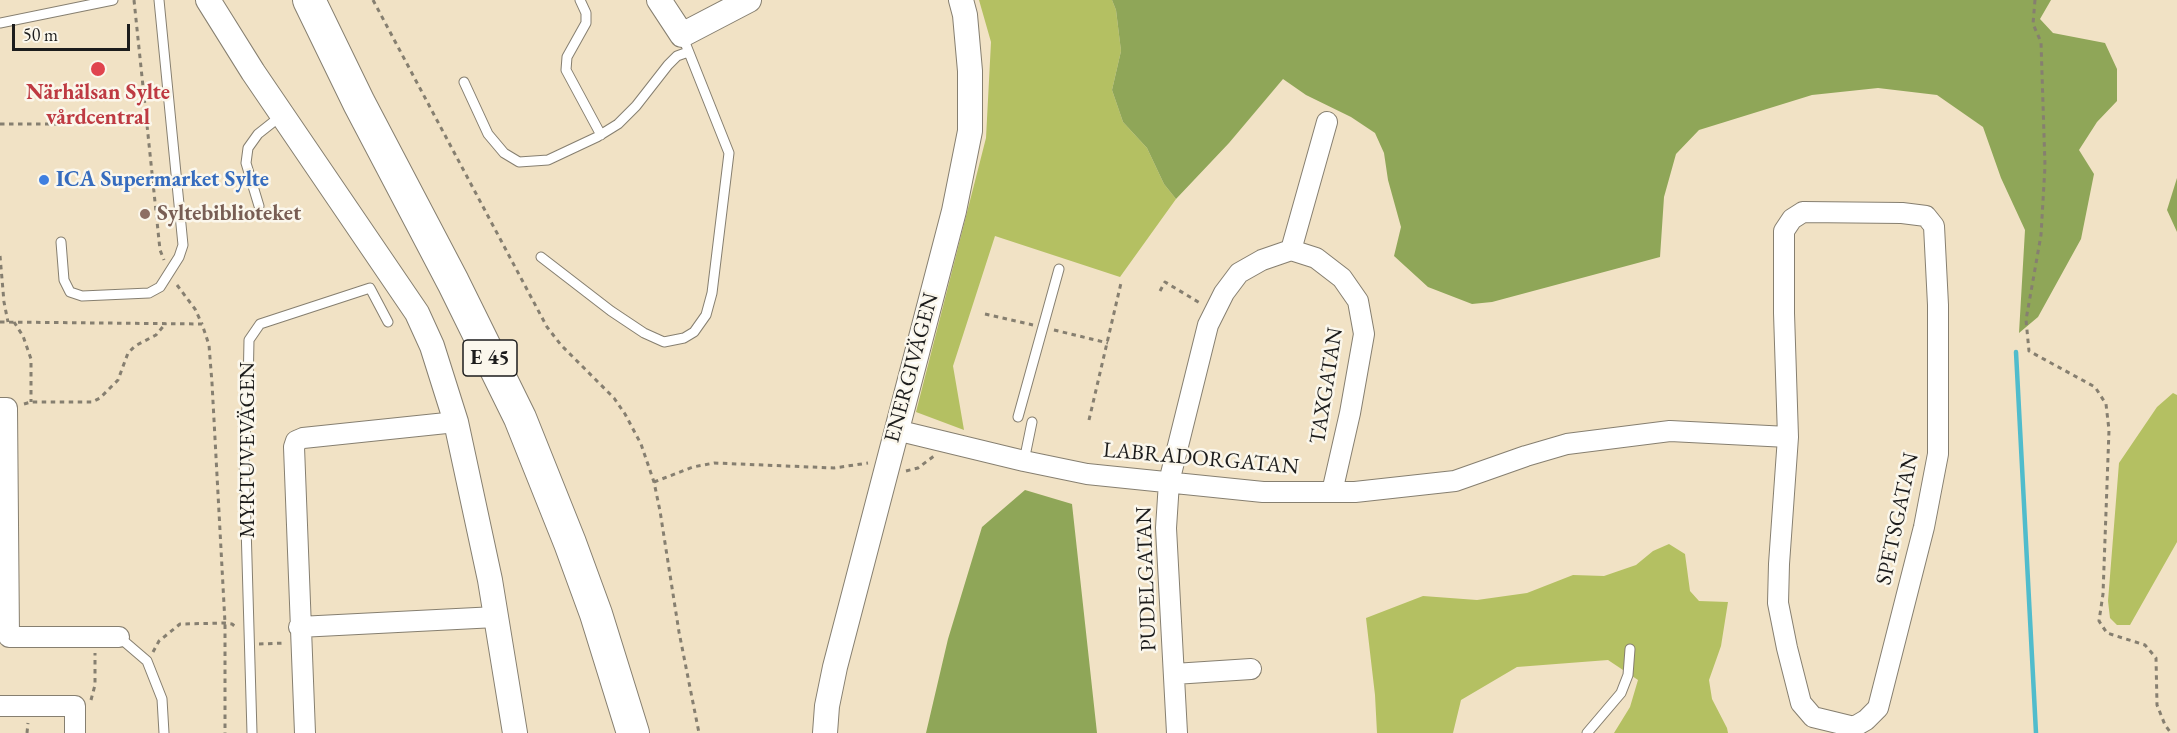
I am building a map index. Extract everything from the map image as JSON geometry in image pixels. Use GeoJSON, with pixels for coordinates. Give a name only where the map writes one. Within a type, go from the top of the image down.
{"type":"FeatureCollection","features":[{"type":"Feature","properties":{"kind":"highway","name":"E 45"},"geometry":{"type":"LineString","coordinates":[[309,0],[520,418],[578,563],[633,733]]}},
{"type":"Feature","properties":{"kind":"highway","name":"E 45"},"geometry":{"type":"LineString","coordinates":[[331,0],[376,93],[470,272],[537,410],[588,534],[654,733]]}},
{"type":"Feature","properties":{"kind":"street"},"geometry":{"type":"LineString","coordinates":[[208,0],[230,38],[417,313],[432,346],[456,422],[490,580],[515,733]]}},
{"type":"Feature","properties":{"kind":"street"},"geometry":{"type":"LineString","coordinates":[[659,0],[685,44],[749,0]]}},
{"type":"Feature","properties":{"kind":"street","name":"ENERGIVÄGEN"},"geometry":{"type":"LineString","coordinates":[[825,733],[827,706],[835,667],[954,211],[970,131],[970,71],[965,15],[961,0]]}},
{"type":"Feature","properties":{"kind":"street"},"geometry":{"type":"LineString","coordinates":[[1169,482],[1208,325],[1224,293],[1239,273],[1262,260],[1291,250],[1326,122]]}},
{"type":"Feature","properties":{"kind":"street","name":"SPETSGATAN"},"geometry":{"type":"LineString","coordinates":[[1803,212],[1902,213],[1926,216],[1934,226],[1938,305],[1938,454],[1924,527],[1878,708],[1854,728],[1814,717],[1801,703],[1787,648],[1778,603],[1788,437],[1784,231],[1792,219],[1803,212]]}},
{"type":"Feature","properties":{"kind":"street","name":"TAXGATAN"},"geometry":{"type":"LineString","coordinates":[[1291,250],[1316,258],[1342,278],[1358,301],[1364,334],[1350,413],[1332,492]]}},
{"type":"Feature","properties":{"kind":"street"},"geometry":{"type":"LineString","coordinates":[[4,408],[4,637],[119,637]]}},
{"type":"Feature","properties":{"kind":"street","name":"MYRTUVEVÄGEN"},"geometry":{"type":"LineString","coordinates":[[305,733],[299,627],[294,447],[296,441],[303,438],[456,422]]}},
{"type":"Feature","properties":{"kind":"street","name":"LABRADORGATAN"},"geometry":{"type":"LineString","coordinates":[[896,429],[1024,461],[1088,474],[1263,492],[1355,492],[1455,482],[1526,456],[1567,444],[1670,431],[1788,437]]}},
{"type":"Feature","properties":{"kind":"street","name":"PUDELGATAN"},"geometry":{"type":"LineString","coordinates":[[1169,482],[1166,528],[1177,733]]}},
{"type":"Feature","properties":{"kind":"street"},"geometry":{"type":"LineString","coordinates":[[299,627],[496,616]]}},
{"type":"Feature","properties":{"kind":"street","name":"PUDELGATAN"},"geometry":{"type":"LineString","coordinates":[[1174,674],[1251,669]]}},
{"type":"Feature","properties":{"kind":"street"},"geometry":{"type":"LineString","coordinates":[[0,706],[75,706],[75,733]]}},
{"type":"Feature","properties":{"kind":"lane"},"geometry":{"type":"LineString","coordinates":[[0,22],[113,0]]}},
{"type":"Feature","properties":{"kind":"lane"},"geometry":{"type":"LineString","coordinates":[[61,242],[64,280],[70,292],[82,296],[149,293],[160,287],[170,274],[183,245],[159,0]]}},
{"type":"Feature","properties":{"kind":"lane"},"geometry":{"type":"LineString","coordinates":[[580,0],[586,13],[586,23],[567,57],[566,70],[601,135]]}},
{"type":"Feature","properties":{"kind":"lane"},"geometry":{"type":"LineString","coordinates":[[464,82],[488,134],[504,153],[519,162],[548,160],[601,135],[618,124],[636,106],[685,44]]}},
{"type":"Feature","properties":{"kind":"lane"},"geometry":{"type":"LineString","coordinates":[[541,257],[611,311],[644,333],[664,342],[684,338],[694,332],[706,315],[712,293],[729,153],[685,44]]}},
{"type":"Feature","properties":{"kind":"lane"},"geometry":{"type":"LineString","coordinates":[[259,206],[246,163],[248,148],[258,134],[282,115]]}},
{"type":"Feature","properties":{"kind":"lane"},"geometry":{"type":"LineString","coordinates":[[1018,417],[1059,269]]}},
{"type":"Feature","properties":{"kind":"lane","name":"MYRTUVEVÄGEN"},"geometry":{"type":"LineString","coordinates":[[252,733],[244,456],[249,340],[260,324],[370,288],[388,322]]}},
{"type":"Feature","properties":{"kind":"lane"},"geometry":{"type":"LineString","coordinates":[[1024,461],[1032,422]]}},
{"type":"Feature","properties":{"kind":"lane"},"geometry":{"type":"LineString","coordinates":[[119,637],[147,661],[162,699],[164,733]]}},
{"type":"Feature","properties":{"kind":"lane"},"geometry":{"type":"LineString","coordinates":[[1587,733],[1621,693],[1628,675],[1629,649]]}},
{"type":"Feature","properties":{"kind":"path"},"geometry":{"type":"LineString","coordinates":[[134,0],[160,250],[170,274],[195,309],[209,345],[225,623],[225,733]]}},
{"type":"Feature","properties":{"kind":"path"},"geometry":{"type":"LineString","coordinates":[[373,0],[547,327],[561,345],[614,398],[641,444],[654,482],[699,733]]}},
{"type":"Feature","properties":{"kind":"path"},"geometry":{"type":"LineString","coordinates":[[2035,0],[2033,24],[2041,42],[2045,166],[2041,235],[2026,320],[2029,351],[2095,387],[2106,404],[2109,430],[2103,594],[2099,621],[2106,633],[2145,645],[2156,658],[2157,705],[2171,733]]}},
{"type":"Feature","properties":{"kind":"path"},"geometry":{"type":"LineString","coordinates":[[0,124],[59,124]]}},
{"type":"Feature","properties":{"kind":"path"},"geometry":{"type":"LineString","coordinates":[[0,256],[8,322]]}},
{"type":"Feature","properties":{"kind":"path"},"geometry":{"type":"LineString","coordinates":[[1160,291],[1165,282],[1215,312]]}},
{"type":"Feature","properties":{"kind":"path"},"geometry":{"type":"LineString","coordinates":[[1089,420],[1121,283]]}},
{"type":"Feature","properties":{"kind":"path"},"geometry":{"type":"LineString","coordinates":[[985,314],[1108,343]]}},
{"type":"Feature","properties":{"kind":"path"},"geometry":{"type":"LineString","coordinates":[[0,322],[202,324]]}},
{"type":"Feature","properties":{"kind":"path"},"geometry":{"type":"LineString","coordinates":[[14,322],[25,342],[31,360],[31,402]]}},
{"type":"Feature","properties":{"kind":"path"},"geometry":{"type":"LineString","coordinates":[[4,408],[31,402],[92,402],[100,398],[118,380],[128,353],[135,346],[156,335],[166,323]]}},
{"type":"Feature","properties":{"kind":"path"},"geometry":{"type":"LineString","coordinates":[[654,482],[693,467],[714,463],[834,468],[862,462],[913,471],[939,451]]}},
{"type":"Feature","properties":{"kind":"path"},"geometry":{"type":"LineString","coordinates":[[147,661],[159,641],[180,624],[225,623]]}},
{"type":"Feature","properties":{"kind":"path"},"geometry":{"type":"LineString","coordinates":[[75,706],[91,705],[95,685],[95,637]]}},
{"type":"Feature","properties":{"kind":"green space"},"geometry":{"type":"Polygon","coordinates":[[[979,0],[1112,0],[1116,10],[1121,51],[1112,90],[1123,122],[1147,148],[1164,184],[1176,199],[1120,277],[995,236],[953,366],[964,430],[916,412],[986,138],[991,42],[979,0]]]}},
{"type":"Feature","properties":{"kind":"green space"},"geometry":{"type":"Polygon","coordinates":[[[1112,0],[2051,0],[2040,19],[2053,33],[2105,43],[2117,69],[2117,101],[2097,122],[2079,150],[2094,174],[2081,239],[2038,317],[2019,333],[2025,230],[2001,178],[1983,127],[1937,95],[1878,88],[1812,95],[1699,130],[1676,154],[1664,197],[1660,257],[1492,302],[1472,304],[1428,287],[1394,256],[1401,227],[1388,180],[1384,153],[1375,133],[1351,117],[1306,95],[1283,79],[1229,143],[1176,199],[1164,184],[1147,148],[1123,122],[1112,90],[1121,51],[1116,10],[1112,0]]]}},
{"type":"Feature","properties":{"kind":"green space"},"geometry":{"type":"Polygon","coordinates":[[[2177,178],[2177,232],[2167,210],[2177,178]]]}},
{"type":"Feature","properties":{"kind":"green space"},"geometry":{"type":"Polygon","coordinates":[[[2173,393],[2177,395],[2177,542],[2130,625],[2117,625],[2110,618],[2108,601],[2119,463],[2157,407],[2173,393]]]}},
{"type":"Feature","properties":{"kind":"green space"},"geometry":{"type":"Polygon","coordinates":[[[1025,490],[1072,504],[1097,733],[926,733],[948,639],[982,527],[1025,490]]]}},
{"type":"Feature","properties":{"kind":"green space"},"geometry":{"type":"Polygon","coordinates":[[[1669,544],[1685,554],[1690,591],[1699,601],[1728,602],[1721,646],[1709,680],[1712,699],[1728,733],[1614,733],[1630,707],[1638,680],[1608,660],[1517,667],[1461,700],[1453,733],[1377,733],[1366,618],[1423,596],[1477,600],[1527,593],[1573,575],[1604,576],[1636,565],[1653,551],[1669,544]]]}},
{"type":"Feature","properties":{"kind":"waterway"},"geometry":{"type":"LineString","coordinates":[[2016,352],[2036,733]]}},
{"type":"Feature","properties":{"kind":"place","name":"Närhälsan Sylte vårdcentral"},"geometry":{"type":"Point","coordinates":[98,69]}},
{"type":"Feature","properties":{"kind":"place","name":"ICA Supermarket Sylte"},"geometry":{"type":"Point","coordinates":[44,180]}},
{"type":"Feature","properties":{"kind":"place","name":"Syltebiblioteket"},"geometry":{"type":"Point","coordinates":[145,214]}}]}
